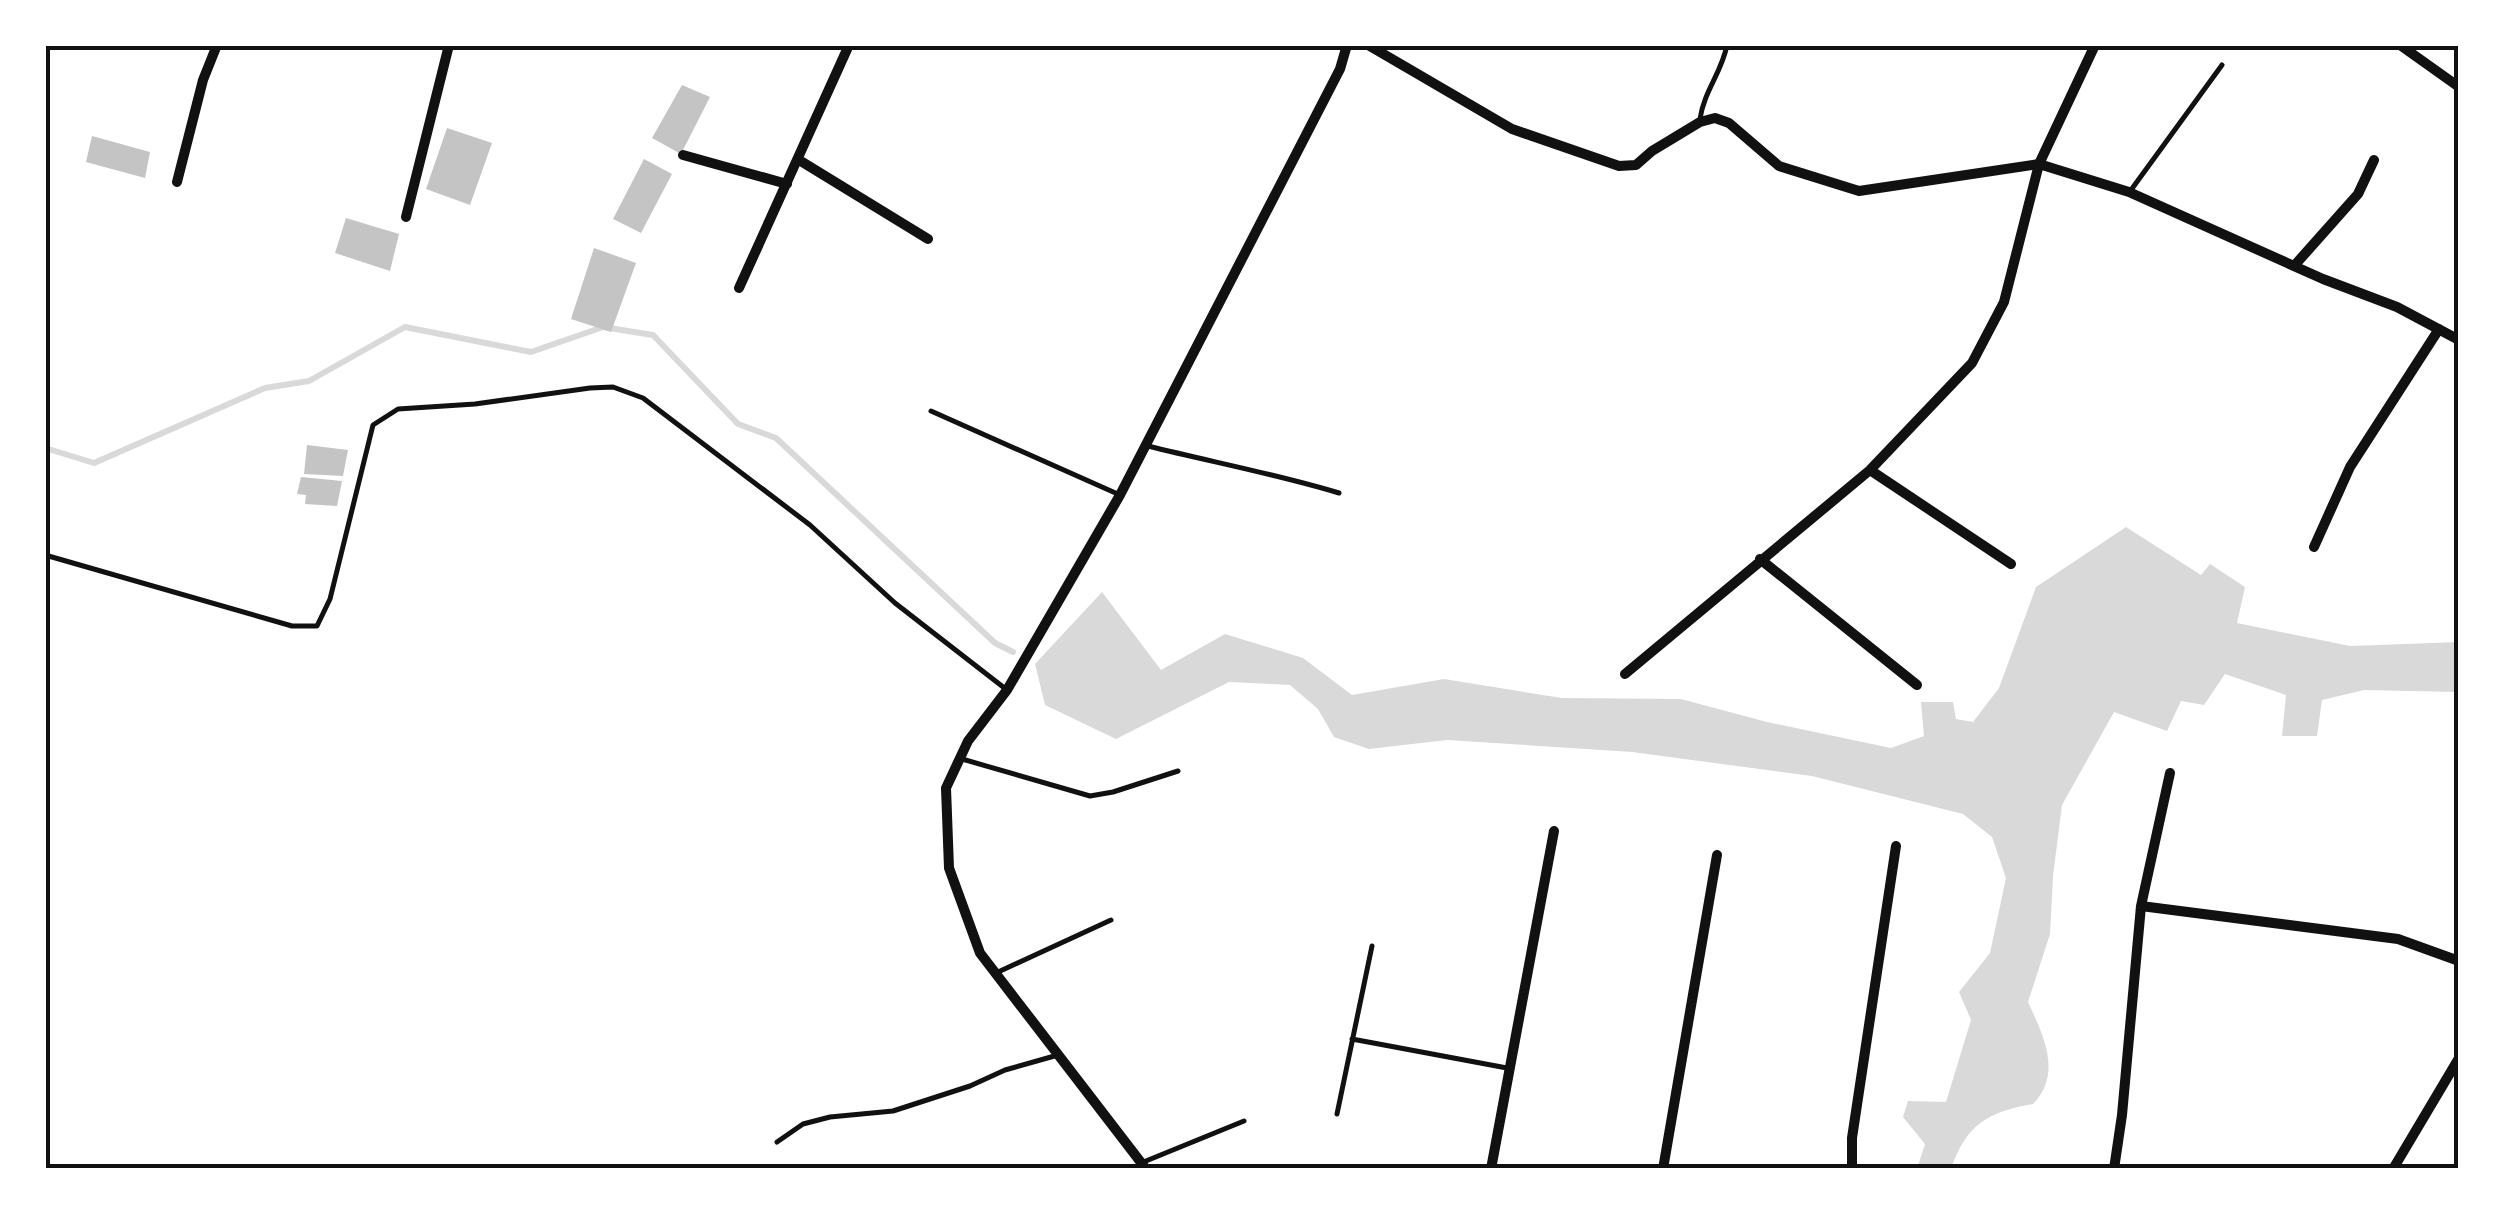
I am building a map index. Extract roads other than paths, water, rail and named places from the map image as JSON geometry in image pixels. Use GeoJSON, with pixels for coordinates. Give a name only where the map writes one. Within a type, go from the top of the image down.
{"type":"FeatureCollection","features":[{"type":"Feature","properties":{"kind":"street"},"geometry":{"type":"LineString","coordinates":[[176,182],[202,80],[218,45]]}},
{"type":"Feature","properties":{"kind":"street"},"geometry":{"type":"LineString","coordinates":[[406,217],[449,45]]}},
{"type":"Feature","properties":{"kind":"street"},"geometry":{"type":"LineString","coordinates":[[739,288],[849,45]]}},
{"type":"Feature","properties":{"kind":"street"},"geometry":{"type":"LineString","coordinates":[[1143,1166],[980,954],[949,868],[946,788],[968,741],[1007,690],[1120,495],[1340,69],[1347,45]]}},
{"type":"Feature","properties":{"kind":"street"},"geometry":{"type":"LineString","coordinates":[[1368,45],[1512,129],[1619,166],[1636,165],[1652,150],[1700,122],[1715,118],[1729,123],[1779,166],[1859,191],[2040,164],[2129,192],[2397,307],[2459,340]]}},
{"type":"Feature","properties":{"kind":"street"},"geometry":{"type":"LineString","coordinates":[[1625,674],[1870,470],[1972,363],[2004,302],[2040,164],[2094,45]]}},
{"type":"Feature","properties":{"kind":"street"},"geometry":{"type":"LineString","coordinates":[[2400,45],[2459,87]]}},
{"type":"Feature","properties":{"kind":"street"},"geometry":{"type":"LineString","coordinates":[[683,155],[787,184]]}},
{"type":"Feature","properties":{"kind":"street"},"geometry":{"type":"LineString","coordinates":[[799,160],[928,240]]}},
{"type":"Feature","properties":{"kind":"street"},"geometry":{"type":"LineString","coordinates":[[2294,266],[2358,194],[2374,160]]}},
{"type":"Feature","properties":{"kind":"street"},"geometry":{"type":"LineString","coordinates":[[2314,547],[2350,466],[2439,330]]}},
{"type":"Feature","properties":{"kind":"street"},"geometry":{"type":"LineString","coordinates":[[1870,470],[2011,564]]}},
{"type":"Feature","properties":{"kind":"street"},"geometry":{"type":"LineString","coordinates":[[1760,559],[1918,685]]}},
{"type":"Feature","properties":{"kind":"street"},"geometry":{"type":"LineString","coordinates":[[2114,1169],[2141,906],[2170,772]]}},
{"type":"Feature","properties":{"kind":"street"},"geometry":{"type":"LineString","coordinates":[[1491,1169],[1554,831]]}},
{"type":"Feature","properties":{"kind":"street"},"geometry":{"type":"LineString","coordinates":[[1852,1169],[1854,1118],[1896,846]]}},
{"type":"Feature","properties":{"kind":"street"},"geometry":{"type":"LineString","coordinates":[[1662,1169],[1718,855]]}},
{"type":"Feature","properties":{"kind":"street"},"geometry":{"type":"LineString","coordinates":[[2141,906],[2398,939],[2459,961]]}},
{"type":"Feature","properties":{"kind":"street"},"geometry":{"type":"LineString","coordinates":[[2394,1169],[2459,1058]]}},
{"type":"Feature","properties":{"kind":"lane"},"geometry":{"type":"LineString","coordinates":[[1700,122],[1703,98],[1717,76],[1727,45]]}},
{"type":"Feature","properties":{"kind":"lane"},"geometry":{"type":"LineString","coordinates":[[2129,192],[2222,65]]}},
{"type":"Feature","properties":{"kind":"lane"},"geometry":{"type":"LineString","coordinates":[[45,555],[292,626],[316,626],[330,599],[373,425],[398,409],[613,387],[642,398],[810,525],[895,603],[1007,690]]}},
{"type":"Feature","properties":{"kind":"lane"},"geometry":{"type":"LineString","coordinates":[[932,411],[1120,495]]}},
{"type":"Feature","properties":{"kind":"lane"},"geometry":{"type":"LineString","coordinates":[[1145,446],[1287,478],[1339,494]]}},
{"type":"Feature","properties":{"kind":"lane"},"geometry":{"type":"LineString","coordinates":[[960,758],[1090,796],[1178,771]]}},
{"type":"Feature","properties":{"kind":"lane"},"geometry":{"type":"LineString","coordinates":[[996,974],[1111,920]]}},
{"type":"Feature","properties":{"kind":"lane"},"geometry":{"type":"LineString","coordinates":[[1338,1114],[1372,946]]}},
{"type":"Feature","properties":{"kind":"lane"},"geometry":{"type":"LineString","coordinates":[[1352,1039],[1510,1068]]}},
{"type":"Feature","properties":{"kind":"lane"},"geometry":{"type":"LineString","coordinates":[[777,1142],[802,1124],[830,1117],[894,1111],[970,1086],[1004,1070],[1058,1055]]}},
{"type":"Feature","properties":{"kind":"lane"},"geometry":{"type":"LineString","coordinates":[[1143,1166],[1244,1121]]}},
{"type":"Feature","properties":{"kind":"waterway"},"geometry":{"type":"LineString","coordinates":[[45,448],[94,463],[265,388],[309,381],[405,327],[531,352],[603,327],[653,335],[738,424],[776,438],[995,643],[1013,652]]}}]}
